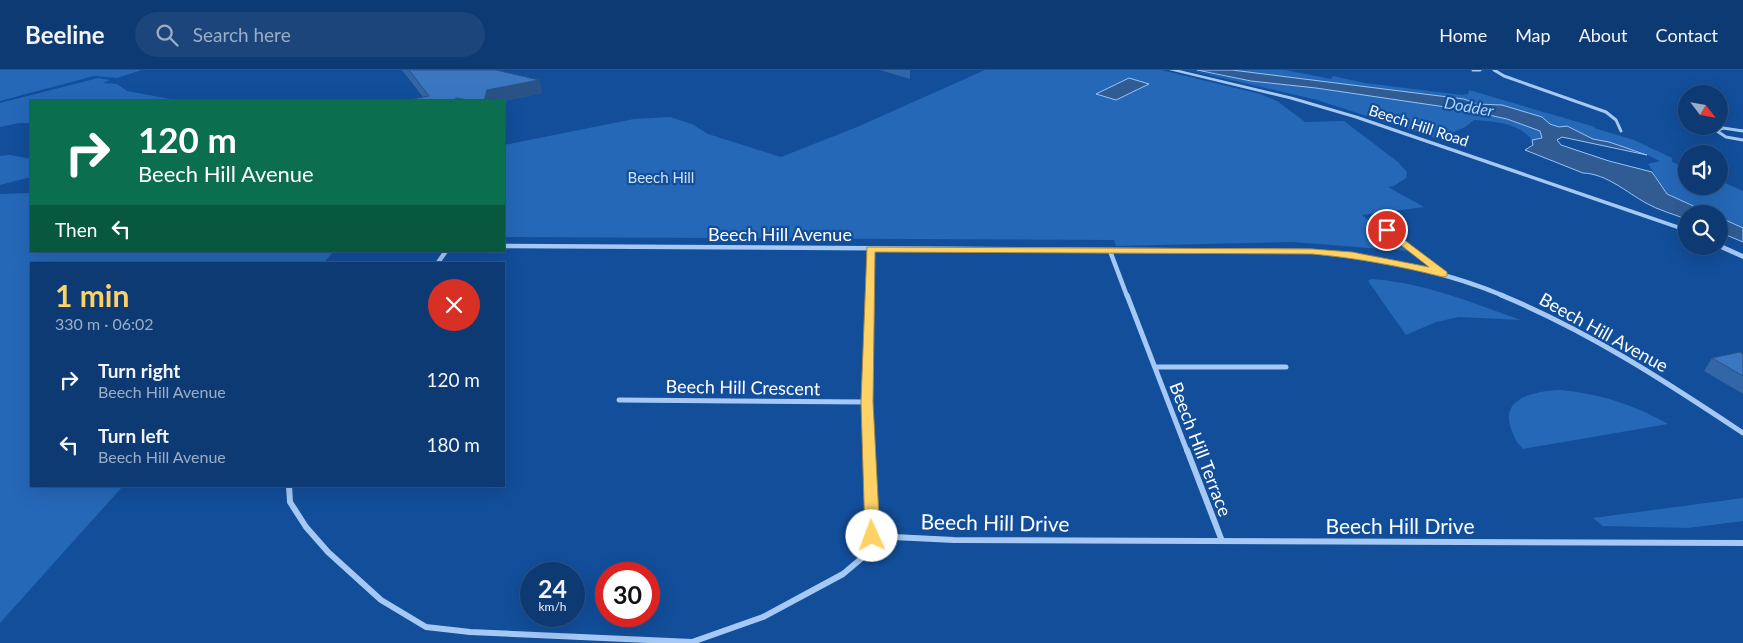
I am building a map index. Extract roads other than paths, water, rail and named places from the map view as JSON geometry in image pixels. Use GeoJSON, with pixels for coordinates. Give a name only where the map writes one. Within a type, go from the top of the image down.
{"type":"FeatureCollection","features":[{"type":"Feature","properties":{"kind":"street","name":"Beech Hill Road"},"geometry":{"type":"LineString","coordinates":[[1172,70],[1319,106],[1678,227]]}},
{"type":"Feature","properties":{"kind":"street"},"geometry":{"type":"LineString","coordinates":[[1473,70],[1480,70]]}},
{"type":"Feature","properties":{"kind":"street"},"geometry":{"type":"LineString","coordinates":[[1494,70],[1504,76],[1606,112],[1620,124],[1621,131]]}},
{"type":"Feature","properties":{"kind":"street"},"geometry":{"type":"LineString","coordinates":[[1743,131],[1722,128],[1716,131],[1726,136],[1743,140]]}},
{"type":"Feature","properties":{"kind":"street","name":"Beech Hill Avenue"},"geometry":{"type":"LineString","coordinates":[[1373,219],[1443,274]]}},
{"type":"Feature","properties":{"kind":"street","name":"Beech Hill Avenue"},"geometry":{"type":"LineString","coordinates":[[505,246],[1312,252],[1352,254],[1443,274],[1525,304],[1596,340],[1743,433]]}},
{"type":"Feature","properties":{"kind":"street"},"geometry":{"type":"LineString","coordinates":[[289,487],[290,502],[306,528],[328,552],[381,600],[426,627],[470,632],[692,642],[762,617],[843,574],[862,558],[872,536],[867,402],[870,249]]}},
{"type":"Feature","properties":{"kind":"street"},"geometry":{"type":"LineString","coordinates":[[1728,250],[1743,257]]}},
{"type":"Feature","properties":{"kind":"street","name":"Beech Hill Terrace"},"geometry":{"type":"LineString","coordinates":[[1110,251],[1222,541]]}},
{"type":"Feature","properties":{"kind":"street"},"geometry":{"type":"LineString","coordinates":[[438,262],[445,252]]}},
{"type":"Feature","properties":{"kind":"street","name":"Beech Hill Terrace"},"geometry":{"type":"LineString","coordinates":[[1155,367],[1286,367]]}},
{"type":"Feature","properties":{"kind":"street","name":"Beech Hill Crescent"},"geometry":{"type":"LineString","coordinates":[[620,400],[867,402]]}},
{"type":"Feature","properties":{"kind":"street","name":"Beech Hill Drive"},"geometry":{"type":"LineString","coordinates":[[872,536],[954,540],[1743,544]]}},
{"type":"Feature","properties":{"kind":"water","name":"Dodder"},"geometry":{"type":"Polygon","coordinates":[[[1197,70],[1232,70],[1464,99],[1477,104],[1502,105],[1542,117],[1550,124],[1559,127],[1567,126],[1593,139],[1609,142],[1647,155],[1562,137],[1557,140],[1561,145],[1609,161],[1652,172],[1667,194],[1691,205],[1678,205],[1678,216],[1639,199],[1608,180],[1583,173],[1525,150],[1533,145],[1532,140],[1542,138],[1540,131],[1507,119],[1466,110],[1316,88],[1251,81],[1197,70]]]}},
{"type":"Feature","properties":{"kind":"water"},"geometry":{"type":"Polygon","coordinates":[[[1129,78],[1149,84],[1116,100],[1096,94],[1129,78]]]}},
{"type":"Feature","properties":{"kind":"water"},"geometry":{"type":"Polygon","coordinates":[[[1728,221],[1743,228],[1743,242],[1728,236],[1728,221]]]}},
{"type":"Feature","properties":{"kind":"park label","name":"Beech Hill"},"geometry":{"type":"Point","coordinates":[661,177]}}]}
